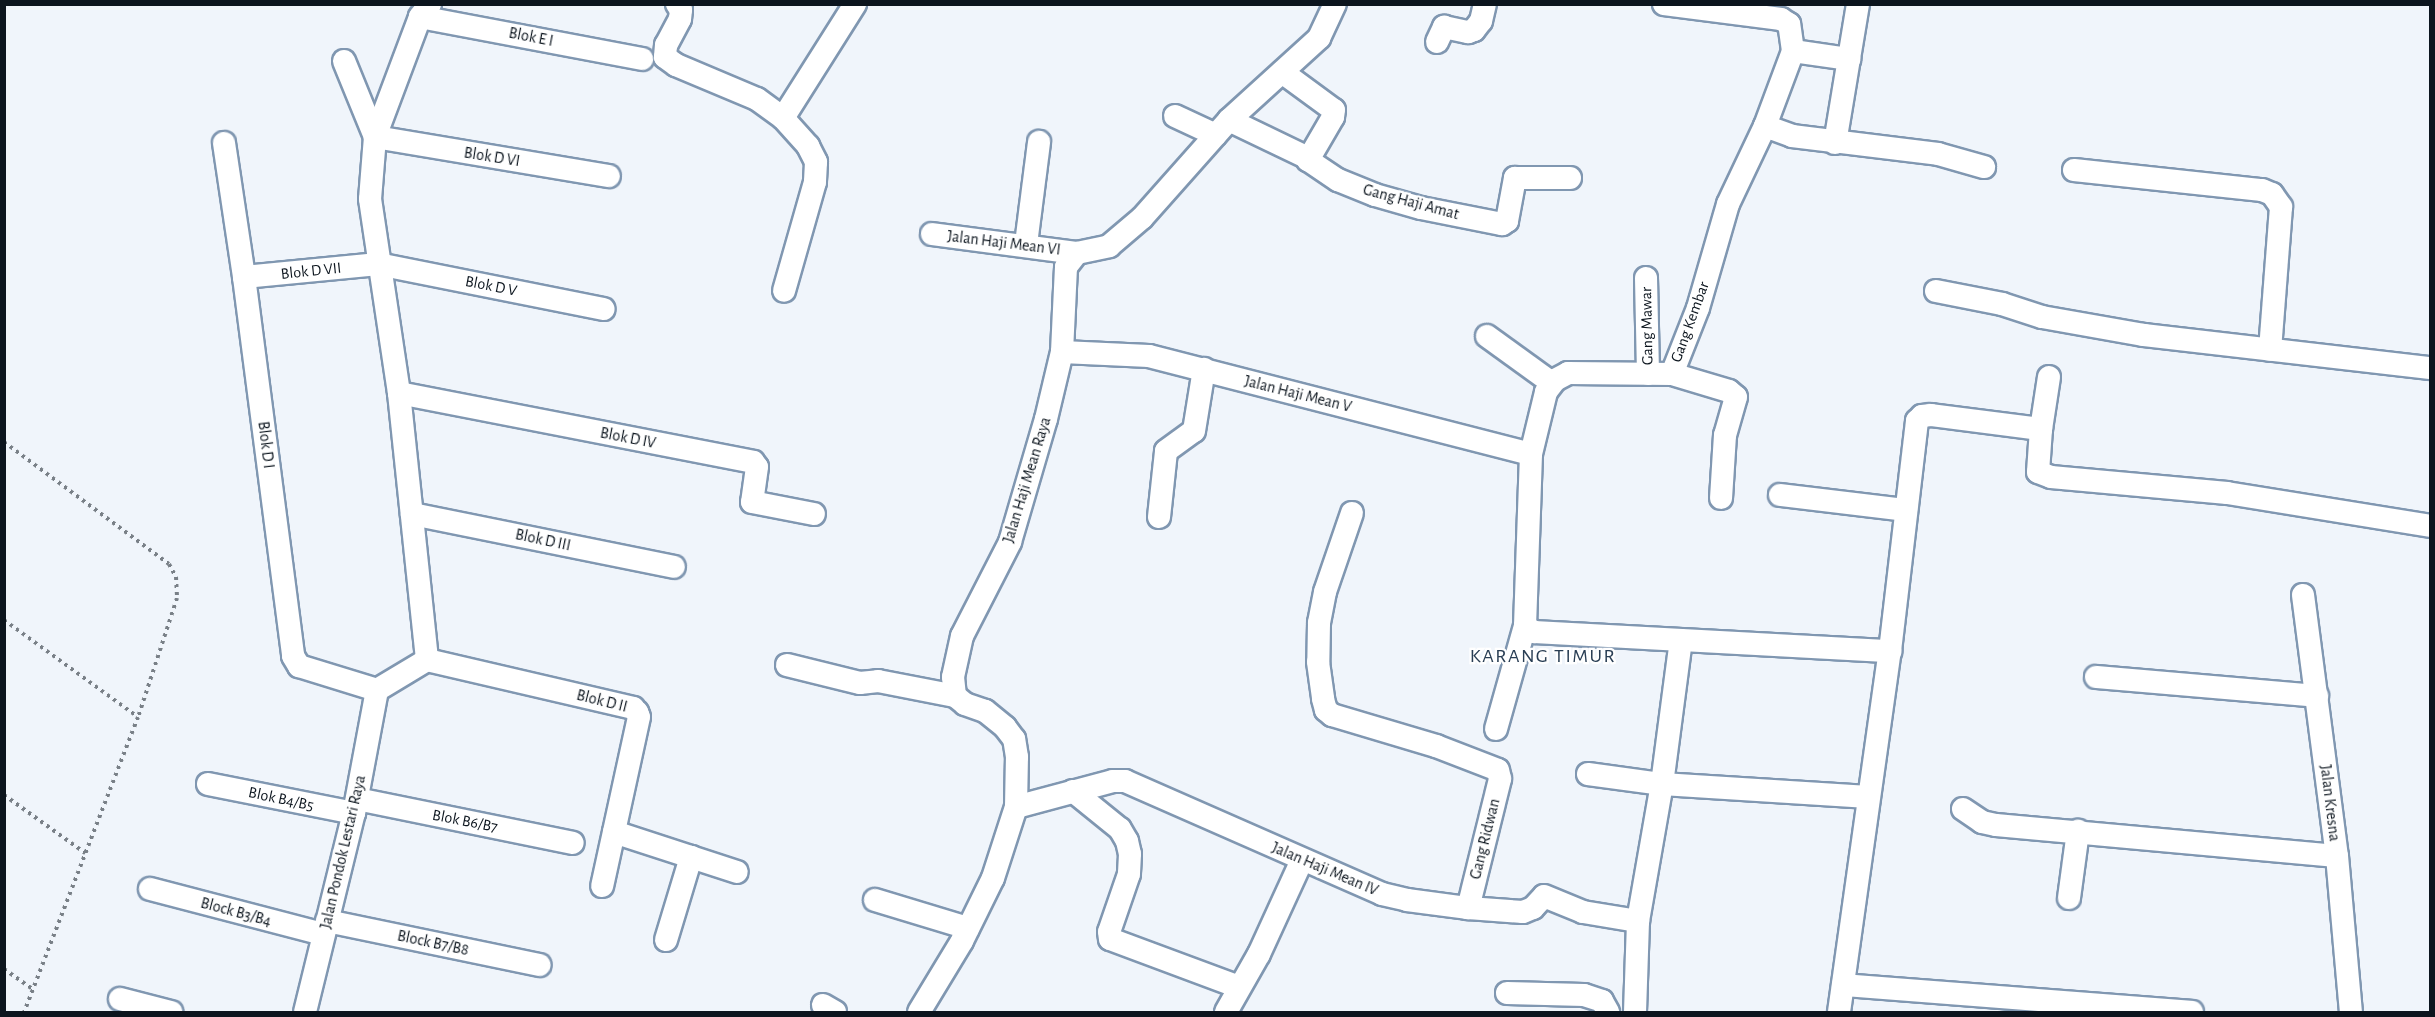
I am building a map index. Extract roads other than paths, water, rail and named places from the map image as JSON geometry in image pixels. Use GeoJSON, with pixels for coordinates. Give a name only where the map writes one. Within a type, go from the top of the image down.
{"type":"FeatureCollection","features":[{"type":"Feature","properties":{"kind":"street"},"geometry":{"type":"LineString","coordinates":[[677,4],[681,10],[680,19],[666,45],[665,57],[676,65],[757,99],[783,118],[808,146],[816,162],[815,182],[784,291]]}},
{"type":"Feature","properties":{"kind":"street"},"geometry":{"type":"LineString","coordinates":[[783,118],[855,4]]}},
{"type":"Feature","properties":{"kind":"street"},"geometry":{"type":"LineString","coordinates":[[1077,253],[1109,246],[1120,239],[1223,128],[1319,38],[1335,4]]}},
{"type":"Feature","properties":{"kind":"street"},"geometry":{"type":"LineString","coordinates":[[1437,42],[1444,27],[1468,32],[1474,30],[1481,21],[1485,4]]}},
{"type":"Feature","properties":{"kind":"street","name":"Gang Kembar"},"geometry":{"type":"LineString","coordinates":[[1552,383],[1568,373],[1672,374],[1698,308],[1728,204],[1765,126],[1792,51],[1789,24],[1781,19],[1712,12],[1664,4]]}},
{"type":"Feature","properties":{"kind":"street"},"geometry":{"type":"LineString","coordinates":[[1835,143],[1858,4]]}},
{"type":"Feature","properties":{"kind":"street"},"geometry":{"type":"LineString","coordinates":[[377,690],[427,660],[399,393],[370,199],[375,137],[425,11]]}},
{"type":"Feature","properties":{"kind":"street","name":"Blok E I"},"geometry":{"type":"LineString","coordinates":[[425,11],[642,59]]}},
{"type":"Feature","properties":{"kind":"street"},"geometry":{"type":"LineString","coordinates":[[1792,51],[1849,59]]}},
{"type":"Feature","properties":{"kind":"street"},"geometry":{"type":"LineString","coordinates":[[344,62],[375,137]]}},
{"type":"Feature","properties":{"kind":"street"},"geometry":{"type":"LineString","coordinates":[[1175,116],[1223,128],[1308,158],[1333,117],[1334,110],[1282,72]]}},
{"type":"Feature","properties":{"kind":"street"},"geometry":{"type":"LineString","coordinates":[[1765,126],[1792,136],[1938,154],[1984,166]]}},
{"type":"Feature","properties":{"kind":"street","name":"Blok D VI"},"geometry":{"type":"LineString","coordinates":[[375,137],[609,176]]}},
{"type":"Feature","properties":{"kind":"street"},"geometry":{"type":"LineString","coordinates":[[1026,244],[1039,142]]}},
{"type":"Feature","properties":{"kind":"street","name":"Blok D I"},"geometry":{"type":"LineString","coordinates":[[224,143],[244,277],[292,656],[299,666],[377,690]]}},
{"type":"Feature","properties":{"kind":"street","name":"Gang Haji Amat"},"geometry":{"type":"LineString","coordinates":[[1308,158],[1338,180],[1375,195],[1420,208],[1502,224],[1507,221],[1515,178],[1570,178]]}},
{"type":"Feature","properties":{"kind":"street"},"geometry":{"type":"LineString","coordinates":[[2074,170],[2262,190],[2272,194],[2281,207],[2270,350]]}},
{"type":"Feature","properties":{"kind":"street","name":"Jalan Haji Mean VI"},"geometry":{"type":"LineString","coordinates":[[932,234],[1026,244],[1077,253]]}},
{"type":"Feature","properties":{"kind":"street","name":"Jalan Haji Mean Raya"},"geometry":{"type":"LineString","coordinates":[[955,696],[953,677],[962,636],[1010,542],[1046,419],[1062,352],[1066,267],[1077,253]]}},
{"type":"Feature","properties":{"kind":"street","name":"Blok D VII"},"geometry":{"type":"LineString","coordinates":[[244,277],[378,264]]}},
{"type":"Feature","properties":{"kind":"street","name":"Blok D V"},"geometry":{"type":"LineString","coordinates":[[378,264],[604,309]]}},
{"type":"Feature","properties":{"kind":"street","name":"Gang Mawar"},"geometry":{"type":"LineString","coordinates":[[1646,278],[1648,374]]}},
{"type":"Feature","properties":{"kind":"street"},"geometry":{"type":"LineString","coordinates":[[1936,291],[2002,304],[2042,317],[2121,331],[2430,368]]}},
{"type":"Feature","properties":{"kind":"street"},"geometry":{"type":"LineString","coordinates":[[1487,336],[1552,383],[1546,392],[1531,454],[1525,626],[1496,729]]}},
{"type":"Feature","properties":{"kind":"street","name":"Jalan Haji Mean V"},"geometry":{"type":"LineString","coordinates":[[1062,352],[1149,356],[1531,454]]}},
{"type":"Feature","properties":{"kind":"street"},"geometry":{"type":"LineString","coordinates":[[1159,517],[1166,451],[1194,430],[1204,369]]}},
{"type":"Feature","properties":{"kind":"street"},"geometry":{"type":"LineString","coordinates":[[1672,374],[1729,391],[1736,397],[1725,435],[1721,498]]}},
{"type":"Feature","properties":{"kind":"street"},"geometry":{"type":"LineString","coordinates":[[2049,377],[2041,429],[2038,472],[2051,477],[2227,493],[2430,526]]}},
{"type":"Feature","properties":{"kind":"street","name":"Blok D IV"},"geometry":{"type":"LineString","coordinates":[[399,393],[753,462],[757,467],[752,502],[814,514]]}},
{"type":"Feature","properties":{"kind":"street"},"geometry":{"type":"LineString","coordinates":[[1839,1012],[1890,651],[1917,421],[1922,416],[1931,415],[2041,429]]}},
{"type":"Feature","properties":{"kind":"street"},"geometry":{"type":"LineString","coordinates":[[1780,495],[1906,510]]}},
{"type":"Feature","properties":{"kind":"street","name":"Gang Ridwan"},"geometry":{"type":"LineString","coordinates":[[1352,513],[1325,592],[1319,623],[1318,662],[1326,710],[1332,715],[1436,747],[1498,770],[1500,779],[1468,908]]}},
{"type":"Feature","properties":{"kind":"street","name":"Blok D III"},"geometry":{"type":"LineString","coordinates":[[412,514],[674,567]]}},
{"type":"Feature","properties":{"kind":"street","name":"Jalan Kresna"},"geometry":{"type":"LineString","coordinates":[[2303,595],[2337,856],[2351,1012]]}},
{"type":"Feature","properties":{"kind":"street"},"geometry":{"type":"LineString","coordinates":[[1525,626],[1534,632],[1890,651]]}},
{"type":"Feature","properties":{"kind":"street"},"geometry":{"type":"LineString","coordinates":[[1635,1012],[1638,921],[1662,784],[1681,640]]}},
{"type":"Feature","properties":{"kind":"street","name":"Blok D II"},"geometry":{"type":"LineString","coordinates":[[427,660],[633,708],[639,717],[602,885]]}},
{"type":"Feature","properties":{"kind":"street"},"geometry":{"type":"LineString","coordinates":[[787,665],[860,683],[878,681],[955,696],[966,704],[985,711],[1005,727],[1014,739],[1017,757],[1016,807],[993,878],[968,927],[919,1012]]}},
{"type":"Feature","properties":{"kind":"street"},"geometry":{"type":"LineString","coordinates":[[2096,677],[2317,696]]}},
{"type":"Feature","properties":{"kind":"street","name":"Jalan Pondok Lestari Raya"},"geometry":{"type":"LineString","coordinates":[[305,1012],[355,806],[377,690]]}},
{"type":"Feature","properties":{"kind":"street"},"geometry":{"type":"LineString","coordinates":[[1588,774],[1662,784],[1869,797]]}},
{"type":"Feature","properties":{"kind":"street","name":"Jalan Haji Mean IV"},"geometry":{"type":"LineString","coordinates":[[1016,807],[1113,781],[1125,781],[1382,894],[1407,900],[1468,908],[1529,911],[1544,896],[1592,915],[1638,921]]}},
{"type":"Feature","properties":{"kind":"street","name":"Blok B4/B5"},"geometry":{"type":"LineString","coordinates":[[208,784],[355,806]]}},
{"type":"Feature","properties":{"kind":"street"},"geometry":{"type":"LineString","coordinates":[[1073,791],[1120,829],[1130,854],[1129,874],[1109,932],[1110,939],[1239,987]]}},
{"type":"Feature","properties":{"kind":"street","name":"Blok B6/B7"},"geometry":{"type":"LineString","coordinates":[[355,806],[573,843]]}},
{"type":"Feature","properties":{"kind":"street"},"geometry":{"type":"LineString","coordinates":[[1963,809],[1982,822],[1996,825],[2337,856]]}},
{"type":"Feature","properties":{"kind":"street"},"geometry":{"type":"LineString","coordinates":[[2069,898],[2078,831]]}},
{"type":"Feature","properties":{"kind":"street"},"geometry":{"type":"LineString","coordinates":[[614,832],[737,872]]}},
{"type":"Feature","properties":{"kind":"street"},"geometry":{"type":"LineString","coordinates":[[666,940],[691,857]]}},
{"type":"Feature","properties":{"kind":"street"},"geometry":{"type":"LineString","coordinates":[[1226,1012],[1259,954],[1302,860]]}},
{"type":"Feature","properties":{"kind":"street","name":"Block B3/B4"},"geometry":{"type":"LineString","coordinates":[[150,889],[325,927]]}},
{"type":"Feature","properties":{"kind":"street"},"geometry":{"type":"LineString","coordinates":[[875,900],[968,927]]}},
{"type":"Feature","properties":{"kind":"street","name":"Block B7/B8"},"geometry":{"type":"LineString","coordinates":[[325,927],[540,965]]}},
{"type":"Feature","properties":{"kind":"street"},"geometry":{"type":"LineString","coordinates":[[1843,985],[2192,1012]]}},
{"type":"Feature","properties":{"kind":"street"},"geometry":{"type":"LineString","coordinates":[[1507,993],[1584,995],[1602,1001],[1608,1012]]}},
{"type":"Feature","properties":{"kind":"street"},"geometry":{"type":"LineString","coordinates":[[120,999],[171,1012]]}},
{"type":"Feature","properties":{"kind":"district","name":"KARANG TIMUR"},"geometry":{"type":"Point","coordinates":[1543,656]}}]}
